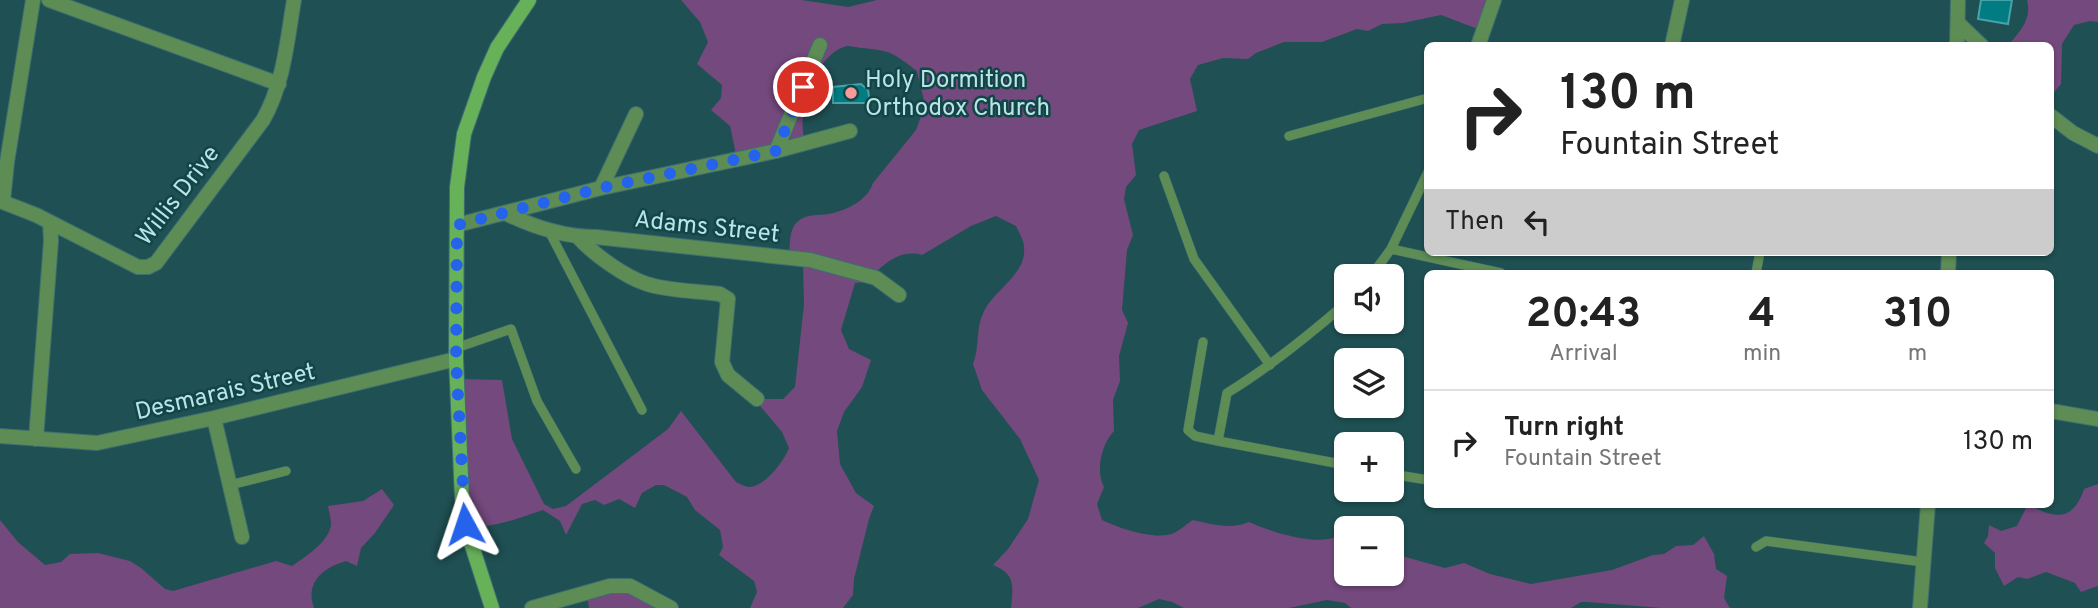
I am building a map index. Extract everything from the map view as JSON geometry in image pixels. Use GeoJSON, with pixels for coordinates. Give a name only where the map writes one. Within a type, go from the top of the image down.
{"type":"FeatureCollection","features":[{"type":"Feature","properties":{"kind":"main road"},"geometry":{"type":"LineString","coordinates":[[492,608],[465,524],[456,354],[457,187],[464,134],[484,77],[497,48],[526,1]]}},
{"type":"Feature","properties":{"kind":"street"},"geometry":{"type":"LineString","coordinates":[[2,201],[33,0]]}},
{"type":"Feature","properties":{"kind":"street"},"geometry":{"type":"LineString","coordinates":[[49,0],[279,84]]}},
{"type":"Feature","properties":{"kind":"street","name":"Willis Drive"},"geometry":{"type":"LineString","coordinates":[[2,201],[138,267],[148,267],[156,263],[263,120],[279,84],[294,0]]}},
{"type":"Feature","properties":{"kind":"street"},"geometry":{"type":"LineString","coordinates":[[1479,42],[1494,0]]}},
{"type":"Feature","properties":{"kind":"street"},"geometry":{"type":"LineString","coordinates":[[1673,42],[1682,0]]}},
{"type":"Feature","properties":{"kind":"street"},"geometry":{"type":"LineString","coordinates":[[1957,42],[1958,0]]}},
{"type":"Feature","properties":{"kind":"street"},"geometry":{"type":"LineString","coordinates":[[1958,23],[1978,42]]}},
{"type":"Feature","properties":{"kind":"street"},"geometry":{"type":"LineString","coordinates":[[776,151],[820,45]]}},
{"type":"Feature","properties":{"kind":"street"},"geometry":{"type":"LineString","coordinates":[[601,188],[636,114]]}},
{"type":"Feature","properties":{"kind":"street"},"geometry":{"type":"LineString","coordinates":[[2054,118],[2073,133],[2098,146]]}},
{"type":"Feature","properties":{"kind":"street"},"geometry":{"type":"LineString","coordinates":[[457,225],[601,188],[776,151],[850,131]]}},
{"type":"Feature","properties":{"kind":"street","name":"Adams Street"},"geometry":{"type":"LineString","coordinates":[[507,214],[536,228],[578,237],[810,260],[876,278],[899,295]]}},
{"type":"Feature","properties":{"kind":"street"},"geometry":{"type":"LineString","coordinates":[[36,439],[51,241],[50,222]]}},
{"type":"Feature","properties":{"kind":"street"},"geometry":{"type":"LineString","coordinates":[[578,237],[586,246],[620,270],[647,284],[720,294],[727,299],[722,362],[728,375],[757,400]]}},
{"type":"Feature","properties":{"kind":"street","name":"Desmarais Street"},"geometry":{"type":"LineString","coordinates":[[0,436],[97,443],[214,418],[456,354]]}},
{"type":"Feature","properties":{"kind":"street"},"geometry":{"type":"LineString","coordinates":[[2054,412],[2098,419]]}},
{"type":"Feature","properties":{"kind":"street"},"geometry":{"type":"LineString","coordinates":[[214,418],[242,537]]}},
{"type":"Feature","properties":{"kind":"street"},"geometry":{"type":"LineString","coordinates":[[1920,608],[1928,508]]}},
{"type":"Feature","properties":{"kind":"street"},"geometry":{"type":"LineString","coordinates":[[532,608],[610,586],[630,586],[671,608]]}},
{"type":"Feature","properties":{"kind":"lane"},"geometry":{"type":"LineString","coordinates":[[1289,136],[1424,99]]}},
{"type":"Feature","properties":{"kind":"lane"},"geometry":{"type":"LineString","coordinates":[[1164,176],[1194,259],[1270,365]]}},
{"type":"Feature","properties":{"kind":"lane"},"geometry":{"type":"LineString","coordinates":[[1380,264],[1391,249],[1424,180]]}},
{"type":"Feature","properties":{"kind":"lane"},"geometry":{"type":"LineString","coordinates":[[549,231],[642,410]]}},
{"type":"Feature","properties":{"kind":"lane"},"geometry":{"type":"LineString","coordinates":[[1391,249],[1487,270]]}},
{"type":"Feature","properties":{"kind":"lane"},"geometry":{"type":"LineString","coordinates":[[1218,440],[1227,393],[1270,365],[1334,313]]}},
{"type":"Feature","properties":{"kind":"lane"},"geometry":{"type":"LineString","coordinates":[[456,354],[511,329],[537,401],[576,469]]}},
{"type":"Feature","properties":{"kind":"lane"},"geometry":{"type":"LineString","coordinates":[[1203,342],[1188,430],[1195,436],[1334,463]]}},
{"type":"Feature","properties":{"kind":"lane"},"geometry":{"type":"LineString","coordinates":[[230,485],[286,471]]}},
{"type":"Feature","properties":{"kind":"lane"},"geometry":{"type":"LineString","coordinates":[[1404,476],[1424,479]]}},
{"type":"Feature","properties":{"kind":"lane"},"geometry":{"type":"LineString","coordinates":[[1756,547],[1766,541],[1923,562]]}},
{"type":"Feature","properties":{"kind":"shaded area"},"geometry":{"type":"Polygon","coordinates":[[[681,0],[802,0],[848,7],[877,0],[1499,0],[1483,31],[1441,15],[1403,23],[1382,24],[1368,31],[1357,29],[1322,42],[1284,42],[1248,59],[1223,58],[1198,65],[1190,79],[1197,111],[1139,130],[1132,144],[1136,175],[1126,187],[1124,199],[1133,235],[1127,250],[1122,310],[1128,323],[1119,356],[1120,381],[1113,400],[1114,431],[1106,443],[1100,465],[1104,487],[1097,504],[1102,520],[1147,535],[1174,533],[1193,520],[1228,526],[1249,522],[1304,539],[1334,537],[1334,586],[1404,586],[1404,557],[1445,568],[1464,563],[1490,574],[1531,584],[1612,570],[1653,555],[1664,554],[1676,546],[1693,545],[1704,536],[1714,554],[1716,569],[1727,576],[1724,598],[1730,608],[1662,608],[1581,602],[1571,608],[1351,608],[1345,603],[1327,600],[1289,608],[1184,608],[1159,599],[1138,608],[1011,608],[1009,577],[1006,572],[993,565],[1008,549],[1028,519],[1039,480],[1020,439],[982,390],[973,364],[979,324],[984,311],[1016,273],[1024,257],[1023,242],[1016,226],[996,216],[971,226],[922,255],[905,254],[890,260],[865,282],[855,283],[841,330],[849,349],[871,360],[862,387],[844,412],[837,431],[840,464],[856,493],[874,506],[854,579],[853,595],[843,608],[750,608],[757,592],[754,581],[719,555],[723,547],[720,530],[695,510],[687,497],[664,485],[656,485],[642,493],[635,508],[619,499],[604,505],[595,500],[582,504],[566,535],[560,521],[543,510],[494,525],[467,524],[461,379],[502,380],[512,439],[544,504],[553,509],[566,506],[668,429],[681,411],[736,482],[745,486],[754,486],[767,479],[789,448],[782,432],[755,399],[783,399],[795,387],[804,304],[803,264],[789,261],[792,230],[797,222],[805,217],[843,210],[866,195],[916,130],[925,105],[917,71],[887,52],[847,46],[825,60],[810,88],[803,118],[806,144],[737,159],[730,126],[711,110],[721,98],[722,85],[697,64],[708,42],[700,22],[681,0]]]}},
{"type":"Feature","properties":{"kind":"shaded area"},"geometry":{"type":"Polygon","coordinates":[[[2027,0],[2098,0],[2098,22],[2074,25],[2062,44],[2061,84],[2054,92],[2054,42],[2011,42],[2021,30],[2028,7],[2027,0]]]}},
{"type":"Feature","properties":{"kind":"shaded area"},"geometry":{"type":"Polygon","coordinates":[[[2098,484],[2098,586],[2081,592],[2075,583],[2046,572],[2027,579],[2018,577],[2004,586],[1995,568],[1995,553],[1984,543],[1989,525],[2001,531],[2017,526],[2026,508],[2036,508],[2054,515],[2068,512],[2080,500],[2084,489],[2098,484]]]}},
{"type":"Feature","properties":{"kind":"shaded area"},"geometry":{"type":"Polygon","coordinates":[[[382,489],[394,505],[361,548],[357,566],[346,561],[323,572],[318,578],[312,591],[314,608],[0,608],[0,520],[18,542],[45,565],[61,562],[70,554],[98,553],[130,561],[165,589],[173,591],[276,561],[292,566],[316,548],[330,530],[328,506],[363,501],[382,489]]]}},
{"type":"Feature","properties":{"kind":"shaded area"},"geometry":{"type":"Polygon","coordinates":[[[634,589],[673,608],[589,608],[587,595],[634,589]]]}},
{"type":"Feature","properties":{"kind":"building"},"geometry":{"type":"Polygon","coordinates":[[[1981,0],[2012,0],[2008,24],[1978,19],[1981,0]]]}},
{"type":"Feature","properties":{"kind":"building","name":"Holy Dormition Orthodox Church"},"geometry":{"type":"Polygon","coordinates":[[[861,84],[868,90],[869,97],[865,103],[833,103],[833,87],[861,84]]]}},
{"type":"Feature","properties":{"kind":"place","name":"Holy Dormition Orthodox Church"},"geometry":{"type":"Point","coordinates":[851,93]}},
{"type":"Feature","properties":{"kind":"route"},"geometry":{"type":"LineString","coordinates":[[465,524],[456,359],[457,225],[601,188],[776,151],[803,87]]}}]}
